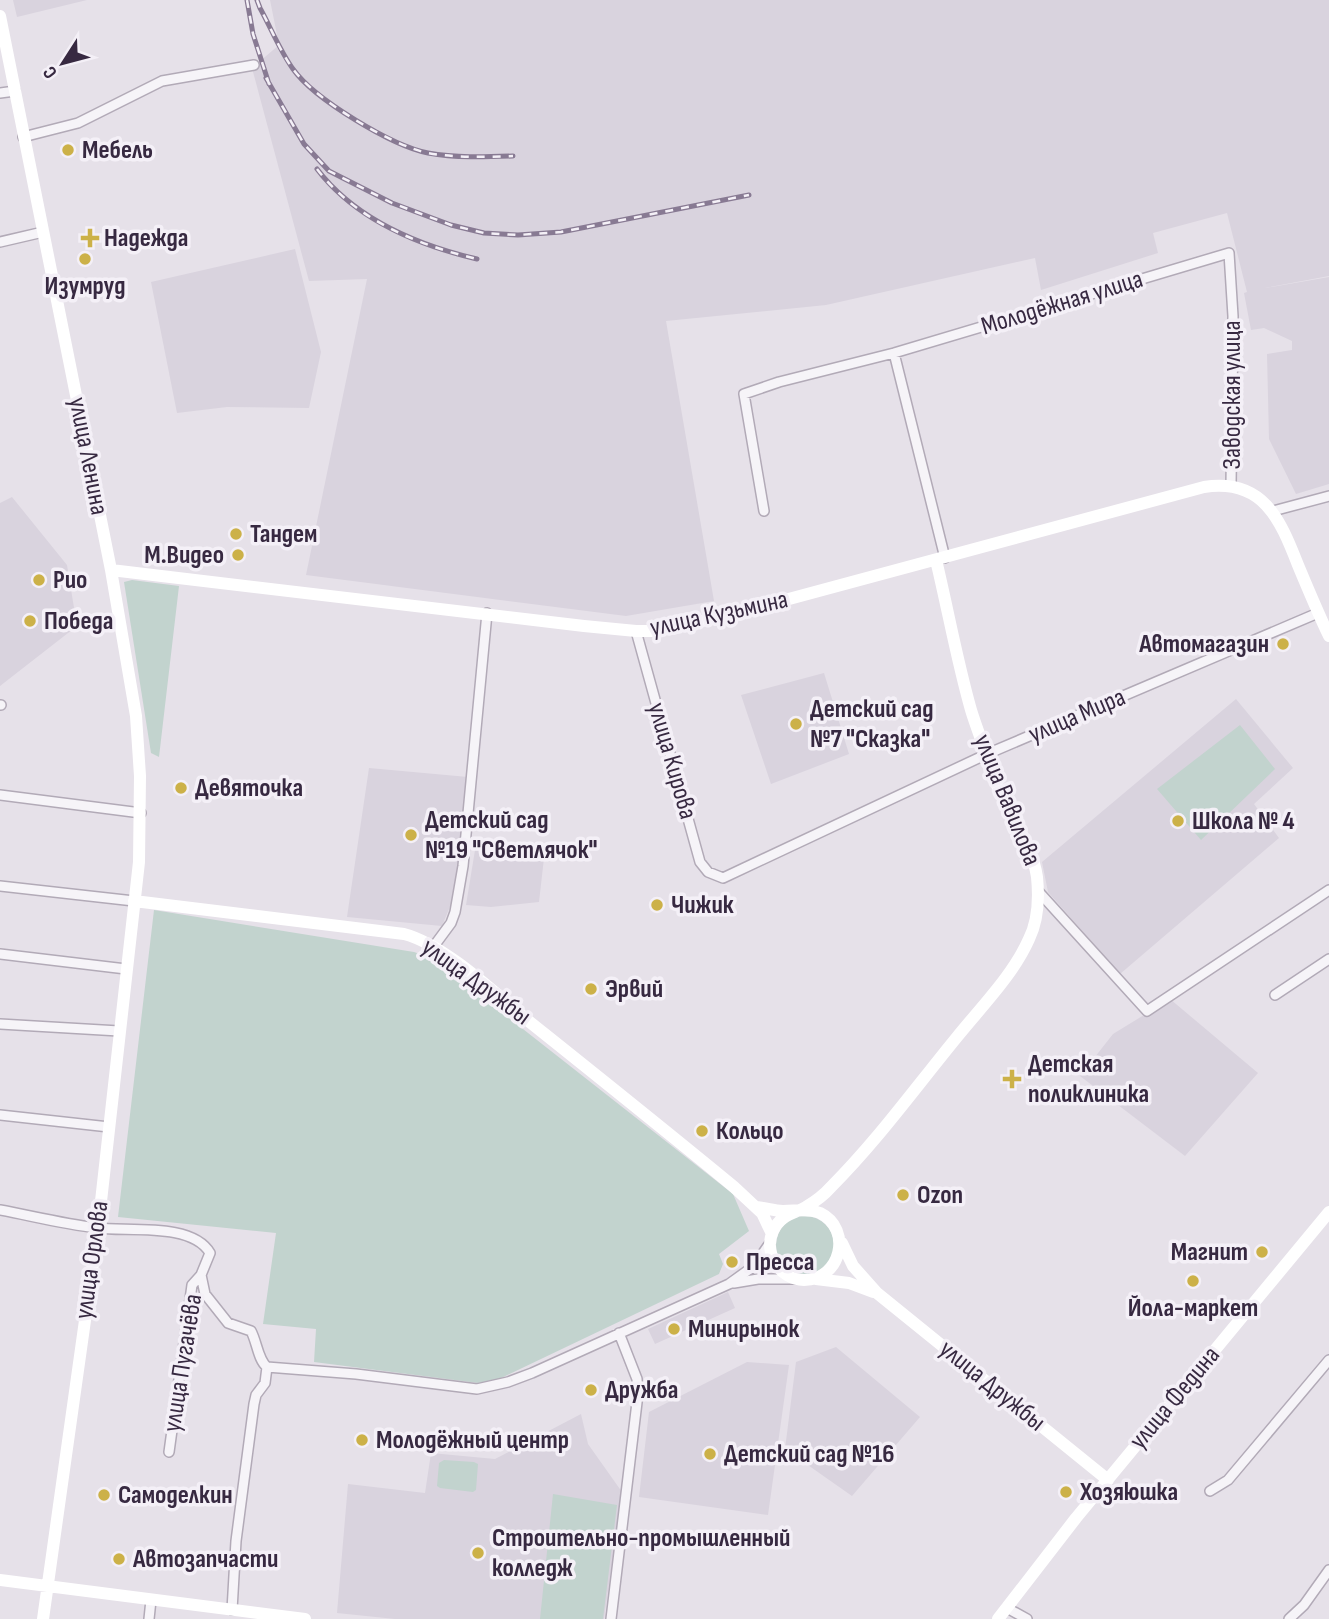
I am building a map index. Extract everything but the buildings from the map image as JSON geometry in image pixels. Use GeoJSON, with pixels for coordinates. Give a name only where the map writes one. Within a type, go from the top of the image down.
{"type":"FeatureCollection","features":[{"type":"Feature","properties":{"kind":"street","name":"улица Ленина"},"geometry":{"type":"LineString","coordinates":[[0,16],[111,570],[136,716],[141,813],[134,901]]}},
{"type":"Feature","properties":{"kind":"street"},"geometry":{"type":"LineString","coordinates":[[23,137],[78,123],[162,81],[254,65]]}},
{"type":"Feature","properties":{"kind":"street"},"geometry":{"type":"LineString","coordinates":[[0,93],[15,91]]}},
{"type":"Feature","properties":{"kind":"street"},"geometry":{"type":"LineString","coordinates":[[0,242],[43,232]]}},
{"type":"Feature","properties":{"kind":"street","name":"Молодёжная улица"},"geometry":{"type":"LineString","coordinates":[[894,353],[1229,253]]}},
{"type":"Feature","properties":{"kind":"street","name":"Заводская улица"},"geometry":{"type":"LineString","coordinates":[[1229,253],[1233,316],[1231,486],[1256,496],[1273,511],[1287,534],[1329,636]]}},
{"type":"Feature","properties":{"kind":"street"},"geometry":{"type":"LineString","coordinates":[[764,511],[744,394],[779,382],[894,353]]}},
{"type":"Feature","properties":{"kind":"street","name":"улица Вавилова"},"geometry":{"type":"LineString","coordinates":[[799,1210],[820,1198],[833,1185],[902,1105],[1013,966],[1035,926],[1038,891],[1034,862],[1005,804],[971,711],[894,353]]}},
{"type":"Feature","properties":{"kind":"street","name":"улица Кузьмина"},"geometry":{"type":"LineString","coordinates":[[111,570],[636,631],[685,626],[1204,487],[1231,486]]}},
{"type":"Feature","properties":{"kind":"street"},"geometry":{"type":"LineString","coordinates":[[1273,511],[1329,496]]}},
{"type":"Feature","properties":{"kind":"street"},"geometry":{"type":"LineString","coordinates":[[434,946],[451,923],[455,912],[463,866],[487,613]]}},
{"type":"Feature","properties":{"kind":"street","name":"улица Мира"},"geometry":{"type":"LineString","coordinates":[[723,878],[987,754],[1318,613]]}},
{"type":"Feature","properties":{"kind":"street","name":"улица Кирова"},"geometry":{"type":"LineString","coordinates":[[636,631],[700,862],[708,872],[723,878]]}},
{"type":"Feature","properties":{"kind":"street"},"geometry":{"type":"LineString","coordinates":[[0,795],[141,813]]}},
{"type":"Feature","properties":{"kind":"street"},"geometry":{"type":"LineString","coordinates":[[0,886],[134,901]]}},
{"type":"Feature","properties":{"kind":"street"},"geometry":{"type":"LineString","coordinates":[[1038,891],[1147,1011],[1329,890]]}},
{"type":"Feature","properties":{"kind":"street","name":"улица Дружбы"},"geometry":{"type":"LineString","coordinates":[[134,901],[420,938],[434,946],[757,1207]]}},
{"type":"Feature","properties":{"kind":"street","name":"улица Орлова"},"geometry":{"type":"LineString","coordinates":[[43,1619],[98,1228],[134,901]]}},
{"type":"Feature","properties":{"kind":"street"},"geometry":{"type":"LineString","coordinates":[[0,954],[127,970]]}},
{"type":"Feature","properties":{"kind":"street"},"geometry":{"type":"LineString","coordinates":[[1276,995],[1329,959]]}},
{"type":"Feature","properties":{"kind":"street"},"geometry":{"type":"LineString","coordinates":[[0,1024],[119,1031]]}},
{"type":"Feature","properties":{"kind":"street"},"geometry":{"type":"LineString","coordinates":[[0,1115],[109,1127]]}},
{"type":"Feature","properties":{"kind":"street"},"geometry":{"type":"LineString","coordinates":[[833,1185],[830,1203],[837,1231],[853,1266],[877,1293]]}},
{"type":"Feature","properties":{"kind":"street"},"geometry":{"type":"LineString","coordinates":[[757,1207],[820,1213],[837,1231],[837,1259],[828,1272],[814,1279]]}},
{"type":"Feature","properties":{"kind":"street"},"geometry":{"type":"LineString","coordinates":[[757,1207],[771,1238],[770,1250],[777,1266],[798,1279]]}},
{"type":"Feature","properties":{"kind":"street"},"geometry":{"type":"LineString","coordinates":[[0,1216],[0,1210],[98,1228]]}},
{"type":"Feature","properties":{"kind":"street"},"geometry":{"type":"LineString","coordinates":[[232,1611],[236,1541],[254,1404],[256,1395],[265,1383],[267,1367],[356,1374],[477,1389],[508,1382],[729,1284],[754,1266],[785,1216],[799,1210]]}},
{"type":"Feature","properties":{"kind":"street","name":"улица Федина"},"geometry":{"type":"LineString","coordinates":[[1002,1614],[1108,1480],[1329,1212]]}},
{"type":"Feature","properties":{"kind":"street","name":"улица Пугачёва"},"geometry":{"type":"LineString","coordinates":[[98,1228],[151,1230],[197,1240],[209,1253],[201,1275],[192,1285],[169,1452]]}},
{"type":"Feature","properties":{"kind":"street","name":"улица Пугачёва"},"geometry":{"type":"LineString","coordinates":[[201,1275],[205,1294],[221,1316],[228,1323],[251,1331],[260,1360],[267,1367]]}},
{"type":"Feature","properties":{"kind":"street"},"geometry":{"type":"LineString","coordinates":[[729,1284],[758,1279],[814,1279],[849,1283],[877,1293]]}},
{"type":"Feature","properties":{"kind":"street","name":"улица Дружбы"},"geometry":{"type":"LineString","coordinates":[[877,1293],[1108,1480]]}},
{"type":"Feature","properties":{"kind":"street"},"geometry":{"type":"LineString","coordinates":[[611,1619],[638,1394],[633,1364],[619,1333]]}},
{"type":"Feature","properties":{"kind":"street"},"geometry":{"type":"LineString","coordinates":[[1210,1491],[1228,1480],[1329,1360]]}},
{"type":"Feature","properties":{"kind":"street"},"geometry":{"type":"LineString","coordinates":[[1289,1619],[1304,1605],[1329,1570]]}},
{"type":"Feature","properties":{"kind":"street"},"geometry":{"type":"LineString","coordinates":[[0,1580],[305,1619]]}},
{"type":"Feature","properties":{"kind":"street"},"geometry":{"type":"LineString","coordinates":[[149,1619],[151,1600]]}},
{"type":"Feature","properties":{"kind":"street"},"geometry":{"type":"LineString","coordinates":[[1002,1614],[1027,1619]]}},
{"type":"Feature","properties":{"kind":"shaded area"},"geometry":{"type":"Polygon","coordinates":[[[13,0],[87,0],[17,17],[13,0]]]}},
{"type":"Feature","properties":{"kind":"shaded area"},"geometry":{"type":"Polygon","coordinates":[[[270,0],[1329,0],[1329,276],[1265,288],[1329,277],[1329,484],[1296,494],[1269,439],[1267,354],[1292,350],[1292,341],[1264,328],[1251,330],[1244,293],[1247,292],[1227,213],[1153,233],[1158,253],[1041,290],[1035,258],[826,305],[666,321],[714,601],[626,616],[306,575],[367,279],[309,281],[252,68],[279,45],[270,0]]]}},
{"type":"Feature","properties":{"kind":"shaded area"},"geometry":{"type":"Polygon","coordinates":[[[295,249],[321,352],[309,408],[227,407],[177,413],[151,282],[295,249]]]}},
{"type":"Feature","properties":{"kind":"shaded area"},"geometry":{"type":"Polygon","coordinates":[[[12,497],[67,565],[77,626],[0,686],[0,503],[12,497]]]}},
{"type":"Feature","properties":{"kind":"shaded area"},"geometry":{"type":"Polygon","coordinates":[[[132,580],[179,586],[159,757],[151,753],[124,582],[132,580]]]}},
{"type":"Feature","properties":{"kind":"shaded area","name":"Детский сад №7 \"Сказка\""},"geometry":{"type":"Polygon","coordinates":[[[824,673],[849,754],[771,784],[741,695],[824,673]]]}},
{"type":"Feature","properties":{"kind":"shaded area","name":"Школа № 4"},"geometry":{"type":"Polygon","coordinates":[[[1236,699],[1293,768],[1254,804],[1279,838],[1120,974],[1048,892],[1042,862],[1236,699]]]}},
{"type":"Feature","properties":{"kind":"shaded area"},"geometry":{"type":"Polygon","coordinates":[[[1240,725],[1275,769],[1201,840],[1157,789],[1240,725]]]}},
{"type":"Feature","properties":{"kind":"shaded area","name":"Детский сад №19 \"Светлячок\""},"geometry":{"type":"Polygon","coordinates":[[[369,768],[468,777],[456,892],[442,926],[347,917],[369,768]]]}},
{"type":"Feature","properties":{"kind":"shaded area"},"geometry":{"type":"Polygon","coordinates":[[[476,844],[534,851],[544,858],[539,902],[491,907],[466,905],[476,844]]]}},
{"type":"Feature","properties":{"kind":"shaded area"},"geometry":{"type":"Polygon","coordinates":[[[154,910],[414,952],[434,959],[733,1194],[749,1231],[719,1254],[723,1264],[719,1274],[497,1380],[478,1383],[314,1362],[316,1329],[263,1324],[276,1233],[118,1217],[154,910]]]}},
{"type":"Feature","properties":{"kind":"shaded area"},"geometry":{"type":"Polygon","coordinates":[[[1170,999],[1258,1073],[1185,1156],[1080,1076],[1113,1034],[1170,999]]]}},
{"type":"Feature","properties":{"kind":"shaded area"},"geometry":{"type":"Polygon","coordinates":[[[799,1216],[811,1216],[826,1224],[834,1239],[834,1251],[826,1266],[811,1274],[799,1274],[784,1266],[776,1251],[776,1239],[784,1224],[799,1216]]]}},
{"type":"Feature","properties":{"kind":"shaded area"},"geometry":{"type":"Polygon","coordinates":[[[728,1292],[735,1308],[655,1344],[648,1329],[728,1292]]]}},
{"type":"Feature","properties":{"kind":"shaded area"},"geometry":{"type":"Polygon","coordinates":[[[836,1347],[920,1417],[852,1496],[785,1449],[796,1362],[836,1347]]]}},
{"type":"Feature","properties":{"kind":"shaded area","name":"Детский сад №16"},"geometry":{"type":"Polygon","coordinates":[[[747,1362],[789,1365],[768,1515],[639,1497],[649,1412],[747,1362]]]}},
{"type":"Feature","properties":{"kind":"shaded area","name":"Строительно-промышленный колледж"},"geometry":{"type":"Polygon","coordinates":[[[581,1414],[588,1444],[622,1492],[604,1619],[395,1619],[337,1613],[348,1484],[425,1493],[431,1453],[495,1459],[581,1414]]]}},
{"type":"Feature","properties":{"kind":"shaded area"},"geometry":{"type":"Polygon","coordinates":[[[444,1460],[478,1464],[476,1490],[473,1492],[437,1486],[439,1463],[444,1460]]]}},
{"type":"Feature","properties":{"kind":"shaded area"},"geometry":{"type":"Polygon","coordinates":[[[553,1494],[617,1505],[603,1619],[540,1619],[553,1494]]]}},
{"type":"Feature","properties":{"kind":"railway"},"geometry":{"type":"LineString","coordinates":[[247,0],[253,34],[269,84]]}},
{"type":"Feature","properties":{"kind":"railway"},"geometry":{"type":"LineString","coordinates":[[257,0],[293,69],[318,94],[355,120],[395,141],[428,153],[481,157],[513,156]]}},
{"type":"Feature","properties":{"kind":"railway"},"geometry":{"type":"LineString","coordinates":[[266,78],[304,144],[329,171],[392,203],[451,225],[484,233],[518,235],[561,232],[749,195]]}},
{"type":"Feature","properties":{"kind":"railway"},"geometry":{"type":"LineString","coordinates":[[317,169],[350,203],[389,228],[432,246],[477,259]]}},
{"type":"Feature","properties":{"kind":"place","name":"Мебель"},"geometry":{"type":"Point","coordinates":[68,150]}},
{"type":"Feature","properties":{"kind":"place","name":"Надежда"},"geometry":{"type":"Point","coordinates":[90,238]}},
{"type":"Feature","properties":{"kind":"place","name":"Изумруд"},"geometry":{"type":"Point","coordinates":[85,259]}},
{"type":"Feature","properties":{"kind":"place","name":"Тандем"},"geometry":{"type":"Point","coordinates":[236,534]}},
{"type":"Feature","properties":{"kind":"place","name":"М.Видео"},"geometry":{"type":"Point","coordinates":[238,555]}},
{"type":"Feature","properties":{"kind":"place","name":"Рио"},"geometry":{"type":"Point","coordinates":[39,580]}},
{"type":"Feature","properties":{"kind":"place","name":"Победа"},"geometry":{"type":"Point","coordinates":[30,621]}},
{"type":"Feature","properties":{"kind":"place","name":"Автомагазин"},"geometry":{"type":"Point","coordinates":[1283,644]}},
{"type":"Feature","properties":{"kind":"place","name":"Детский сад №7 \"Сказка\""},"geometry":{"type":"Point","coordinates":[796,724]}},
{"type":"Feature","properties":{"kind":"place","name":"Девяточка"},"geometry":{"type":"Point","coordinates":[181,788]}},
{"type":"Feature","properties":{"kind":"place","name":"Школа № 4"},"geometry":{"type":"Point","coordinates":[1178,821]}},
{"type":"Feature","properties":{"kind":"place","name":"Детский сад №19 \"Светлячок\""},"geometry":{"type":"Point","coordinates":[411,835]}},
{"type":"Feature","properties":{"kind":"place","name":"Чижик"},"geometry":{"type":"Point","coordinates":[657,905]}},
{"type":"Feature","properties":{"kind":"place","name":"Эрвий"},"geometry":{"type":"Point","coordinates":[591,989]}},
{"type":"Feature","properties":{"kind":"place","name":"Детская поликлиника"},"geometry":{"type":"Point","coordinates":[1012,1079]}},
{"type":"Feature","properties":{"kind":"place","name":"Кольцо"},"geometry":{"type":"Point","coordinates":[702,1131]}},
{"type":"Feature","properties":{"kind":"place","name":"Ozon"},"geometry":{"type":"Point","coordinates":[903,1195]}},
{"type":"Feature","properties":{"kind":"place","name":"Магнит"},"geometry":{"type":"Point","coordinates":[1262,1252]}},
{"type":"Feature","properties":{"kind":"place","name":"Пресса"},"geometry":{"type":"Point","coordinates":[732,1262]}},
{"type":"Feature","properties":{"kind":"place","name":"Йола-маркет"},"geometry":{"type":"Point","coordinates":[1193,1281]}},
{"type":"Feature","properties":{"kind":"place","name":"Минирынок"},"geometry":{"type":"Point","coordinates":[674,1329]}},
{"type":"Feature","properties":{"kind":"place","name":"Дружба"},"geometry":{"type":"Point","coordinates":[591,1390]}},
{"type":"Feature","properties":{"kind":"place","name":"Молодёжный центр"},"geometry":{"type":"Point","coordinates":[362,1440]}},
{"type":"Feature","properties":{"kind":"place","name":"Детский сад №16"},"geometry":{"type":"Point","coordinates":[710,1454]}},
{"type":"Feature","properties":{"kind":"place","name":"Хозяюшка"},"geometry":{"type":"Point","coordinates":[1066,1492]}},
{"type":"Feature","properties":{"kind":"place","name":"Самоделкин"},"geometry":{"type":"Point","coordinates":[104,1495]}},
{"type":"Feature","properties":{"kind":"place","name":"Строительно-промышленный колледж"},"geometry":{"type":"Point","coordinates":[478,1553]}},
{"type":"Feature","properties":{"kind":"place","name":"Автозапчасти"},"geometry":{"type":"Point","coordinates":[119,1559]}}]}
